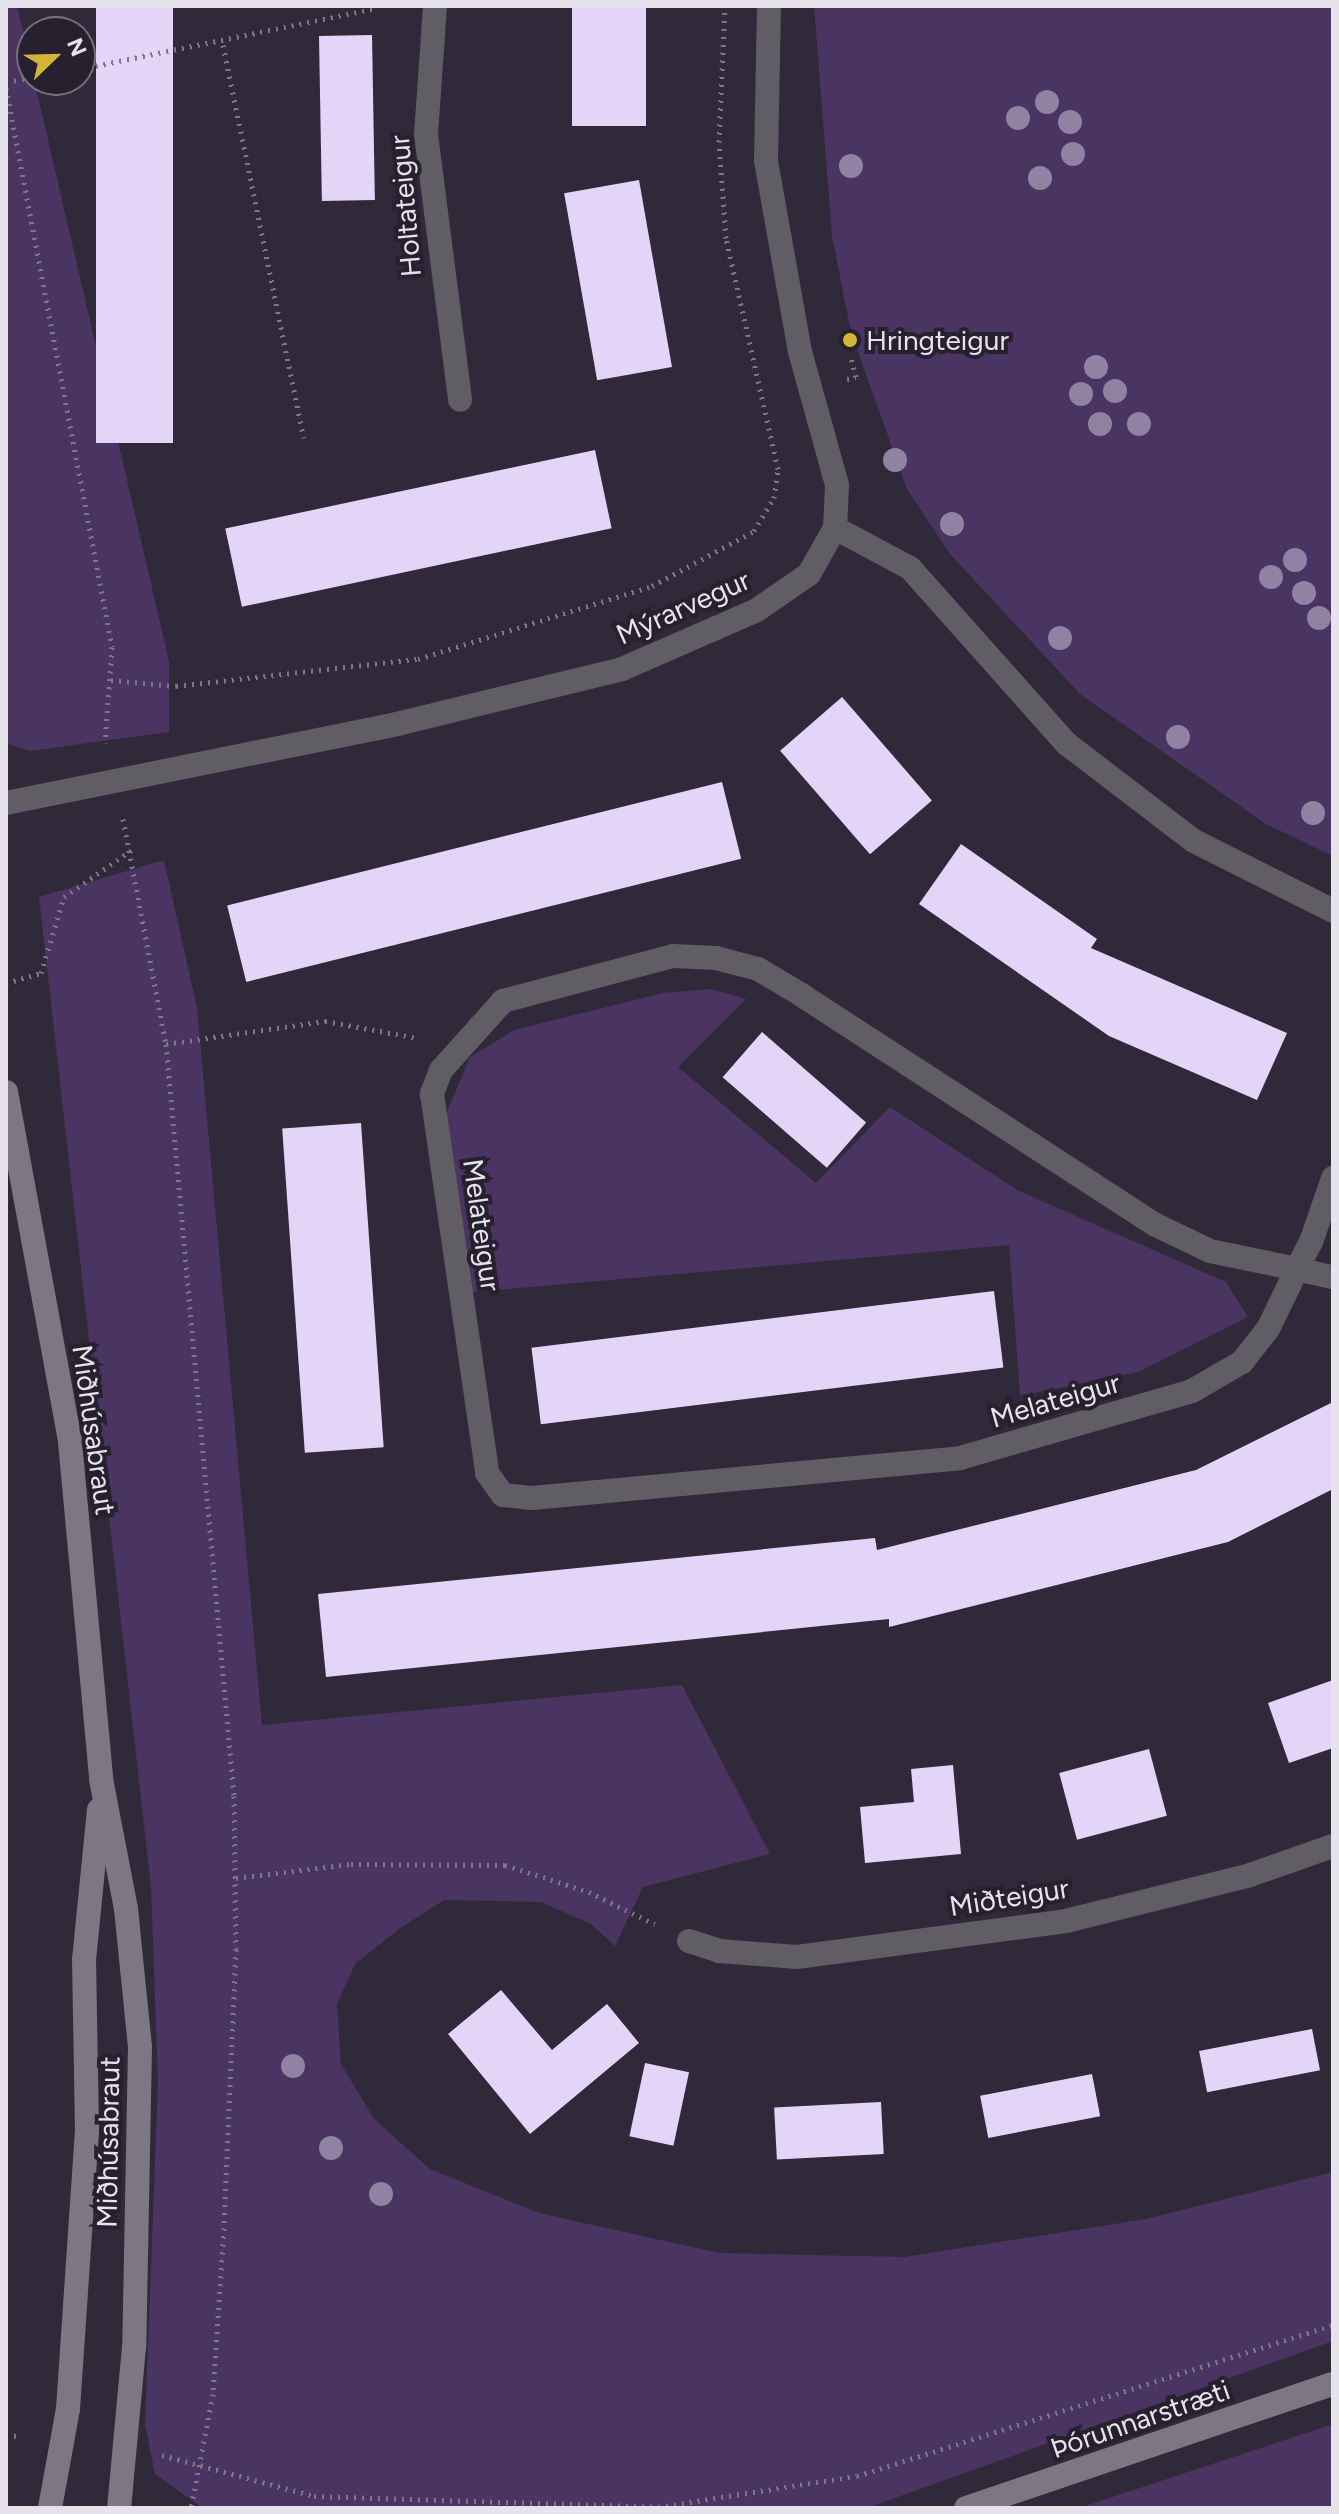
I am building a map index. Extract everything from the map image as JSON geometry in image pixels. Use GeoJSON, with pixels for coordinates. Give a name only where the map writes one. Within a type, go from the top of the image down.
{"type":"FeatureCollection","features":[{"type":"Feature","properties":{"kind":"street","name":"Holtateigur"},"geometry":{"type":"LineString","coordinates":[[435,6],[426,134],[460,400]]}},
{"type":"Feature","properties":{"kind":"street","name":"Mýrarvegur"},"geometry":{"type":"LineString","coordinates":[[6,803],[397,724],[622,669],[757,610],[809,574],[835,528],[837,485],[800,352],[766,161],[769,6]]}},
{"type":"Feature","properties":{"kind":"street"},"geometry":{"type":"LineString","coordinates":[[835,528],[910,568],[1067,744],[1194,841],[1333,911]]}},
{"type":"Feature","properties":{"kind":"street","name":"Melateigur"},"geometry":{"type":"LineString","coordinates":[[1333,1178],[1297,1269],[1242,1362],[1192,1391],[1101,1420],[960,1458],[503,1495],[487,1473],[432,1094],[459,1046],[503,1001],[673,956],[758,969],[1154,1224],[1210,1251],[1297,1269],[1333,1277]]}},
{"type":"Feature","properties":{"kind":"street","name":"Miðhúsabraut"},"geometry":{"type":"LineString","coordinates":[[6,1092],[70,1442],[101,1779],[126,1909],[140,2047],[134,2347],[119,2508]]}},
{"type":"Feature","properties":{"kind":"street","name":"Miðhúsabraut"},"geometry":{"type":"LineString","coordinates":[[50,2508],[70,2378],[87,2131],[84,1960],[101,1779]]}},
{"type":"Feature","properties":{"kind":"street","name":"Miðteigur"},"geometry":{"type":"LineString","coordinates":[[689,1941],[719,1951],[797,1957],[1036,1925],[1250,1875],[1333,1846]]}},
{"type":"Feature","properties":{"kind":"street","name":"Þórunnarstræti"},"geometry":{"type":"LineString","coordinates":[[966,2508],[1333,2384]]}},
{"type":"Feature","properties":{"kind":"path"},"geometry":{"type":"LineString","coordinates":[[111,680],[176,686],[418,659],[652,586],[754,531],[774,498],[778,469],[726,238],[719,142],[725,6]]}},
{"type":"Feature","properties":{"kind":"path"},"geometry":{"type":"LineString","coordinates":[[96,66],[223,45],[373,9]]}},
{"type":"Feature","properties":{"kind":"path"},"geometry":{"type":"LineString","coordinates":[[223,45],[304,438]]}},
{"type":"Feature","properties":{"kind":"path"},"geometry":{"type":"LineString","coordinates":[[6,88],[112,647],[111,680],[102,724],[111,781],[133,849],[166,1044],[236,1878],[224,2228],[201,2471],[191,2508]]}},
{"type":"Feature","properties":{"kind":"path"},"geometry":{"type":"LineString","coordinates":[[6,983],[41,973],[64,897],[133,849]]}},
{"type":"Feature","properties":{"kind":"path"},"geometry":{"type":"LineString","coordinates":[[166,1044],[325,1021],[459,1046]]}},
{"type":"Feature","properties":{"kind":"path"},"geometry":{"type":"LineString","coordinates":[[236,1878],[351,1864],[505,1865],[589,1892],[689,1941]]}},
{"type":"Feature","properties":{"kind":"path"},"geometry":{"type":"LineString","coordinates":[[149,2449],[201,2471],[314,2496],[658,2507],[857,2476],[1333,2325]]}},
{"type":"Feature","properties":{"kind":"path"},"geometry":{"type":"LineString","coordinates":[[6,2437],[19,2435]]}},
{"type":"Feature","properties":{"kind":"shaded area"},"geometry":{"type":"Polygon","coordinates":[[[6,6],[17,6],[19,16],[16,16],[16,96],[38,96],[169,661],[169,732],[30,751],[6,743],[6,6]]]}},
{"type":"Feature","properties":{"kind":"shaded area"},"geometry":{"type":"Polygon","coordinates":[[[814,6],[1333,6],[1333,856],[1266,824],[1080,694],[950,554],[907,489],[851,332],[832,236],[814,6]]]}},
{"type":"Feature","properties":{"kind":"shaded area"},"geometry":{"type":"Polygon","coordinates":[[[164,860],[197,1008],[262,1725],[682,1685],[770,1854],[643,1887],[615,1946],[591,1924],[541,1902],[444,1900],[399,1929],[355,1964],[337,2004],[341,2064],[374,2119],[430,2169],[539,2213],[719,2253],[904,2257],[1146,2219],[1333,2172],[1333,2341],[867,2508],[203,2508],[155,2474],[145,2425],[158,2082],[151,1887],[39,897],[164,860]]]}},
{"type":"Feature","properties":{"kind":"shaded area"},"geometry":{"type":"Polygon","coordinates":[[[711,989],[746,999],[678,1067],[816,1183],[890,1107],[1017,1190],[1226,1282],[1248,1317],[1138,1372],[1020,1396],[1009,1245],[463,1293],[447,1112],[470,1057],[514,1030],[663,993],[711,989]]]}},
{"type":"Feature","properties":{"kind":"shaded area"},"geometry":{"type":"Polygon","coordinates":[[[1333,2424],[1333,2508],[1079,2508],[1333,2424]]]}},
{"type":"Feature","properties":{"kind":"building"},"geometry":{"type":"Polygon","coordinates":[[[96,6],[173,6],[173,443],[96,443],[96,6]]]}},
{"type":"Feature","properties":{"kind":"building"},"geometry":{"type":"Polygon","coordinates":[[[572,6],[646,6],[646,126],[572,126],[572,6]]]}},
{"type":"Feature","properties":{"kind":"building"},"geometry":{"type":"Polygon","coordinates":[[[372,35],[375,200],[322,201],[319,36],[372,35]]]}},
{"type":"Feature","properties":{"kind":"building"},"geometry":{"type":"Polygon","coordinates":[[[639,180],[672,367],[597,380],[564,193],[639,180]]]}},
{"type":"Feature","properties":{"kind":"building"},"geometry":{"type":"Polygon","coordinates":[[[595,450],[612,528],[242,607],[225,529],[595,450]]]}},
{"type":"Feature","properties":{"kind":"building"},"geometry":{"type":"Polygon","coordinates":[[[842,697],[932,800],[870,854],[780,751],[842,697]]]}},
{"type":"Feature","properties":{"kind":"building"},"geometry":{"type":"Polygon","coordinates":[[[722,782],[741,859],[246,982],[227,905],[722,782]]]}},
{"type":"Feature","properties":{"kind":"building"},"geometry":{"type":"Polygon","coordinates":[[[961,844],[1097,939],[1091,948],[1287,1033],[1257,1100],[1109,1036],[919,904],[961,844]]]}},
{"type":"Feature","properties":{"kind":"building"},"geometry":{"type":"Polygon","coordinates":[[[762,1032],[866,1123],[827,1168],[723,1077],[762,1032]]]}},
{"type":"Feature","properties":{"kind":"building"},"geometry":{"type":"Polygon","coordinates":[[[361,1123],[384,1447],[305,1453],[282,1129],[361,1123]]]}},
{"type":"Feature","properties":{"kind":"building"},"geometry":{"type":"Polygon","coordinates":[[[994,1291],[1003,1367],[541,1424],[531,1348],[994,1291]]]}},
{"type":"Feature","properties":{"kind":"building"},"geometry":{"type":"Polygon","coordinates":[[[1333,1402],[1333,1489],[1228,1542],[889,1627],[889,1619],[326,1677],[318,1594],[875,1538],[877,1550],[1196,1470],[1333,1402]]]}},
{"type":"Feature","properties":{"kind":"building"},"geometry":{"type":"Polygon","coordinates":[[[1333,1680],[1333,1748],[1289,1763],[1268,1703],[1333,1680]]]}},
{"type":"Feature","properties":{"kind":"building"},"geometry":{"type":"Polygon","coordinates":[[[1149,1749],[1167,1816],[1077,1840],[1059,1773],[1149,1749]]]}},
{"type":"Feature","properties":{"kind":"building"},"geometry":{"type":"Polygon","coordinates":[[[953,1765],[961,1854],[865,1863],[860,1807],[914,1802],[911,1769],[953,1765]]]}},
{"type":"Feature","properties":{"kind":"building"},"geometry":{"type":"Polygon","coordinates":[[[501,1990],[552,2050],[607,2004],[639,2043],[530,2134],[448,2034],[501,1990]]]}},
{"type":"Feature","properties":{"kind":"building"},"geometry":{"type":"Polygon","coordinates":[[[1312,2029],[1320,2070],[1207,2092],[1199,2051],[1312,2029]]]}},
{"type":"Feature","properties":{"kind":"building"},"geometry":{"type":"Polygon","coordinates":[[[645,2063],[689,2072],[673,2146],[629,2136],[645,2063]]]}},
{"type":"Feature","properties":{"kind":"building"},"geometry":{"type":"Polygon","coordinates":[[[1092,2074],[1100,2116],[988,2138],[980,2096],[1092,2074]]]}},
{"type":"Feature","properties":{"kind":"building"},"geometry":{"type":"Polygon","coordinates":[[[881,2102],[884,2154],[777,2160],[774,2108],[881,2102]]]}},
{"type":"Feature","properties":{"kind":"place","name":"Hringteigur"},"geometry":{"type":"Point","coordinates":[850,340]}}]}
